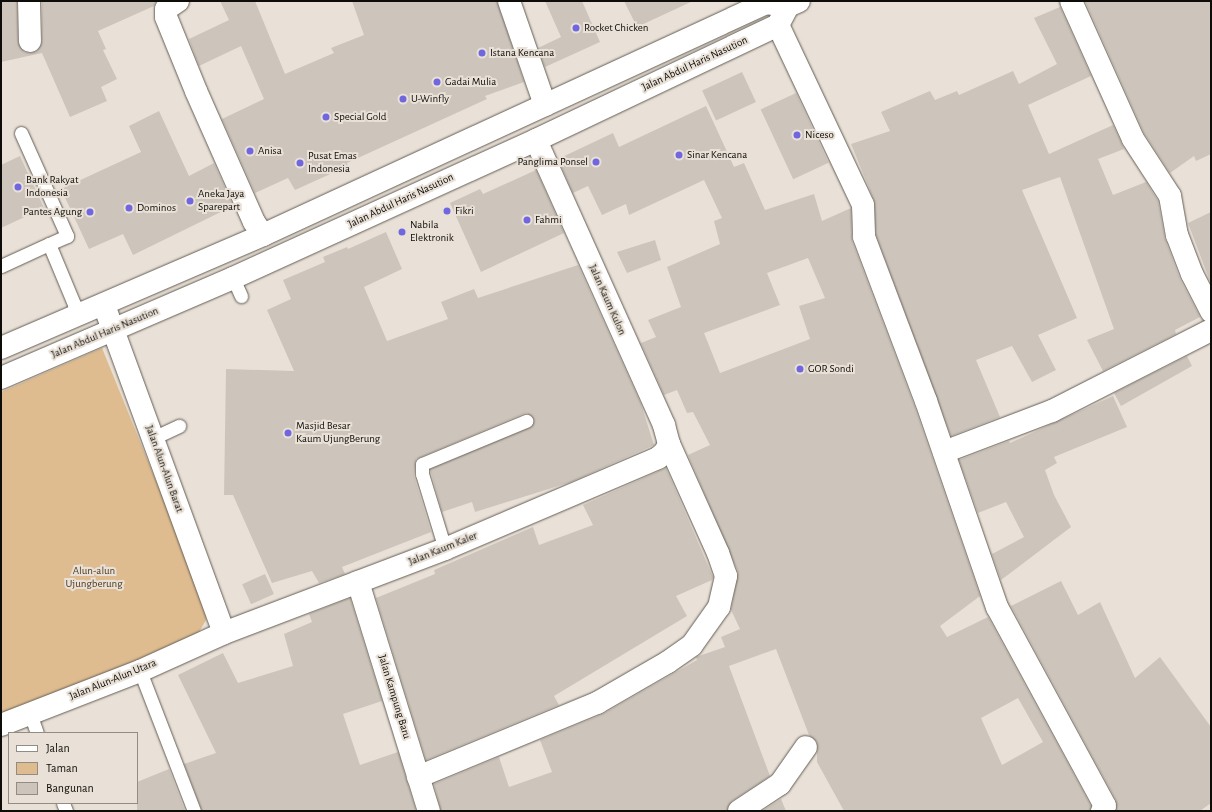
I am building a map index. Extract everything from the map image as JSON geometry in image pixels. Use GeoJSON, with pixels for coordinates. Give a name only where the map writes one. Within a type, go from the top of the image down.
{"type":"FeatureCollection","features":[{"type":"Feature","properties":{"kind":"main road"},"geometry":{"type":"LineString","coordinates":[[29,1],[30,41]]}},
{"type":"Feature","properties":{"kind":"main road"},"geometry":{"type":"LineString","coordinates":[[178,1],[166,9],[166,17],[196,91],[254,222],[263,235]]}},
{"type":"Feature","properties":{"kind":"main road"},"geometry":{"type":"LineString","coordinates":[[509,1],[545,105]]}},
{"type":"Feature","properties":{"kind":"main road"},"geometry":{"type":"LineString","coordinates":[[1071,1],[1133,139],[1170,196],[1177,235],[1192,274],[1211,312]]}},
{"type":"Feature","properties":{"kind":"main road"},"geometry":{"type":"LineString","coordinates":[[3,342],[81,315],[263,235],[766,3],[794,3]]}},
{"type":"Feature","properties":{"kind":"main road"},"geometry":{"type":"LineString","coordinates":[[794,3],[778,25],[863,205],[864,237],[944,452],[997,607],[1105,806],[1102,811]]}},
{"type":"Feature","properties":{"kind":"main road","name":"Jalan Abdul Haris Nasution"},"geometry":{"type":"LineString","coordinates":[[1,378],[114,330],[237,287],[536,140],[778,25]]}},
{"type":"Feature","properties":{"kind":"main road","name":"Jalan Kaum Kulon"},"geometry":{"type":"LineString","coordinates":[[418,777],[597,703],[668,662],[692,644],[719,607],[726,576],[718,553],[664,451],[664,425],[536,140]]}},
{"type":"Feature","properties":{"kind":"main road","name":"Jalan Alun-Alun Barat"},"geometry":{"type":"LineString","coordinates":[[104,305],[224,633]]}},
{"type":"Feature","properties":{"kind":"main road"},"geometry":{"type":"LineString","coordinates":[[944,452],[1052,411],[1211,330]]}},
{"type":"Feature","properties":{"kind":"main road","name":"Jalan Kaum Kaler"},"geometry":{"type":"LineString","coordinates":[[224,633],[445,549],[664,451]]}},
{"type":"Feature","properties":{"kind":"main road","name":"Jalan Kampung Baru"},"geometry":{"type":"LineString","coordinates":[[358,582],[429,811]]}},
{"type":"Feature","properties":{"kind":"main road","name":"Jalan Alun-Alun Utara"},"geometry":{"type":"LineString","coordinates":[[1,725],[34,723],[140,670],[224,633]]}},
{"type":"Feature","properties":{"kind":"main road"},"geometry":{"type":"LineString","coordinates":[[739,811],[780,784],[806,747]]}},
{"type":"Feature","properties":{"kind":"lane"},"geometry":{"type":"LineString","coordinates":[[1,266],[67,236],[20,133]]}},
{"type":"Feature","properties":{"kind":"lane"},"geometry":{"type":"LineString","coordinates":[[49,244],[74,304],[81,315]]}},
{"type":"Feature","properties":{"kind":"lane"},"geometry":{"type":"LineString","coordinates":[[445,549],[422,474],[422,464],[526,421]]}},
{"type":"Feature","properties":{"kind":"lane"},"geometry":{"type":"LineString","coordinates":[[153,438],[179,426]]}},
{"type":"Feature","properties":{"kind":"lane"},"geometry":{"type":"LineString","coordinates":[[140,670],[194,811]]}},
{"type":"Feature","properties":{"kind":"green space","name":"Alun-alun Ujungberung"},"geometry":{"type":"Polygon","coordinates":[[[102,348],[206,604],[206,620],[195,639],[1,714],[1,392],[102,348]]]}},
{"type":"Feature","properties":{"kind":"building"},"geometry":{"type":"Polygon","coordinates":[[[1,1],[17,1],[18,42],[24,52],[30,53],[37,51],[42,41],[42,1],[157,1],[154,6],[98,31],[106,49],[103,50],[117,79],[101,87],[107,101],[70,117],[42,53],[1,62],[1,1]]]}},
{"type":"Feature","properties":{"kind":"building"},"geometry":{"type":"Polygon","coordinates":[[[220,1],[255,1],[285,74],[334,53],[331,48],[364,35],[352,1],[497,1],[524,82],[485,96],[487,99],[347,163],[348,166],[295,190],[288,178],[255,193],[222,119],[264,99],[241,46],[199,66],[189,39],[229,20],[220,1]]]}},
{"type":"Feature","properties":{"kind":"building","name":"Rocket Chicken"},"geometry":{"type":"Polygon","coordinates":[[[545,1],[582,1],[600,42],[545,67],[538,48],[561,37],[545,1]]]}},
{"type":"Feature","properties":{"kind":"building"},"geometry":{"type":"Polygon","coordinates":[[[624,1],[693,1],[637,27],[624,1]]]}},
{"type":"Feature","properties":{"kind":"building"},"geometry":{"type":"Polygon","coordinates":[[[1085,1],[1211,1],[1211,154],[1196,161],[1194,156],[1170,173],[1144,133],[1085,1]]]}},
{"type":"Feature","properties":{"kind":"building"},"geometry":{"type":"Polygon","coordinates":[[[1060,7],[1091,76],[1028,105],[1049,154],[1113,125],[1124,149],[1098,159],[1113,195],[1146,182],[1158,201],[1165,239],[1180,279],[1200,317],[1175,330],[1176,334],[1103,371],[1087,340],[1114,329],[1060,177],[1022,190],[1077,318],[1038,335],[1056,370],[1032,382],[1012,346],[976,360],[1000,417],[951,436],[876,235],[874,200],[851,144],[890,131],[881,112],[930,91],[935,100],[957,91],[959,95],[1013,71],[1019,84],[1057,64],[1034,18],[1060,7]]]}},
{"type":"Feature","properties":{"kind":"building"},"geometry":{"type":"Polygon","coordinates":[[[742,72],[756,102],[716,121],[702,91],[742,72]]]}},
{"type":"Feature","properties":{"kind":"building","name":"Niceso"},"geometry":{"type":"Polygon","coordinates":[[[796,93],[829,163],[793,179],[761,109],[796,93]]]}},
{"type":"Feature","properties":{"kind":"building"},"geometry":{"type":"Polygon","coordinates":[[[706,106],[734,167],[744,163],[765,210],[814,194],[822,221],[851,208],[852,241],[914,405],[980,596],[940,626],[947,637],[988,617],[1091,806],[1090,811],[844,811],[817,762],[817,742],[809,735],[776,649],[729,666],[770,776],[732,801],[727,811],[441,811],[434,784],[499,757],[509,787],[552,772],[540,740],[603,714],[697,660],[696,657],[725,647],[721,637],[740,629],[731,610],[738,572],[688,455],[710,445],[693,412],[687,413],[677,390],[664,395],[641,343],[656,337],[648,320],[681,307],[667,267],[720,244],[714,221],[722,218],[704,180],[629,215],[626,204],[602,215],[588,186],[573,193],[558,159],[613,133],[619,147],[706,106]],[[808,258],[767,273],[780,305],[704,333],[720,373],[810,339],[799,306],[825,298],[808,258]],[[1018,698],[981,718],[1002,765],[1043,742],[1018,698]]]}},
{"type":"Feature","properties":{"kind":"building"},"geometry":{"type":"Polygon","coordinates":[[[159,111],[189,176],[214,163],[233,206],[133,255],[123,234],[89,249],[61,189],[141,152],[129,126],[159,111]]]}},
{"type":"Feature","properties":{"kind":"building","name":"Bank Rakyat Indonesia"},"geometry":{"type":"Polygon","coordinates":[[[20,156],[44,208],[1,228],[1,165],[20,156]]]}},
{"type":"Feature","properties":{"kind":"building"},"geometry":{"type":"Polygon","coordinates":[[[536,170],[564,233],[481,272],[450,203],[480,189],[483,194],[536,170]]]}},
{"type":"Feature","properties":{"kind":"building"},"geometry":{"type":"Polygon","coordinates":[[[1211,212],[1211,284],[1188,223],[1211,212]]]}},
{"type":"Feature","properties":{"kind":"building"},"geometry":{"type":"Polygon","coordinates":[[[386,232],[402,269],[364,287],[387,341],[448,319],[441,302],[474,289],[478,298],[578,265],[641,404],[654,445],[571,482],[475,512],[472,502],[442,512],[430,469],[529,428],[534,422],[533,418],[527,413],[523,414],[416,459],[414,476],[431,532],[342,567],[345,574],[319,583],[312,571],[272,583],[233,495],[224,495],[226,369],[294,371],[267,310],[291,299],[283,280],[325,262],[323,257],[347,247],[348,249],[386,232]]]}},
{"type":"Feature","properties":{"kind":"building"},"geometry":{"type":"Polygon","coordinates":[[[655,240],[661,260],[627,273],[617,252],[655,240]]]}},
{"type":"Feature","properties":{"kind":"building"},"geometry":{"type":"Polygon","coordinates":[[[1187,356],[1192,366],[1121,406],[1114,393],[1187,356]]]}},
{"type":"Feature","properties":{"kind":"building"},"geometry":{"type":"Polygon","coordinates":[[[1113,396],[1127,427],[1054,457],[1057,463],[1045,470],[1054,495],[1071,527],[1001,580],[992,554],[1024,537],[1006,502],[978,513],[959,460],[1009,441],[1010,443],[1113,396]]]}},
{"type":"Feature","properties":{"kind":"building"},"geometry":{"type":"Polygon","coordinates":[[[666,468],[713,577],[712,580],[676,596],[687,616],[554,696],[559,705],[426,760],[376,598],[435,574],[434,570],[533,527],[539,545],[593,525],[583,505],[666,468]]]}},
{"type":"Feature","properties":{"kind":"building"},"geometry":{"type":"Polygon","coordinates":[[[265,574],[274,594],[251,604],[242,584],[265,574]]]}},
{"type":"Feature","properties":{"kind":"building"},"geometry":{"type":"Polygon","coordinates":[[[1061,581],[1078,615],[1100,602],[1135,678],[1160,657],[1211,727],[1211,803],[1200,811],[1116,811],[1116,800],[1011,606],[1061,581]]]}},
{"type":"Feature","properties":{"kind":"building"},"geometry":{"type":"Polygon","coordinates":[[[350,598],[382,701],[343,714],[360,765],[398,752],[416,811],[202,811],[184,764],[216,753],[178,675],[223,653],[238,683],[293,666],[284,634],[312,622],[309,614],[350,598]]]}},
{"type":"Feature","properties":{"kind":"building"},"geometry":{"type":"Polygon","coordinates":[[[169,769],[185,811],[137,811],[138,782],[169,769]]]}},
{"type":"Feature","properties":{"kind":"building"},"geometry":{"type":"Polygon","coordinates":[[[781,799],[786,811],[762,811],[781,799]]]}},
{"type":"Feature","properties":{"kind":"place","name":"Rocket Chicken"},"geometry":{"type":"Point","coordinates":[576,28]}},
{"type":"Feature","properties":{"kind":"place","name":"Istana Kencana"},"geometry":{"type":"Point","coordinates":[482,53]}},
{"type":"Feature","properties":{"kind":"place","name":"Gadai Mulia"},"geometry":{"type":"Point","coordinates":[437,82]}},
{"type":"Feature","properties":{"kind":"place","name":"U-Winfly"},"geometry":{"type":"Point","coordinates":[403,99]}},
{"type":"Feature","properties":{"kind":"place","name":"Special Gold"},"geometry":{"type":"Point","coordinates":[326,117]}},
{"type":"Feature","properties":{"kind":"place","name":"Niceso"},"geometry":{"type":"Point","coordinates":[797,135]}},
{"type":"Feature","properties":{"kind":"place","name":"Anisa"},"geometry":{"type":"Point","coordinates":[250,151]}},
{"type":"Feature","properties":{"kind":"place","name":"Sinar Kencana"},"geometry":{"type":"Point","coordinates":[679,155]}},
{"type":"Feature","properties":{"kind":"place","name":"Panglima Ponsel"},"geometry":{"type":"Point","coordinates":[596,162]}},
{"type":"Feature","properties":{"kind":"place","name":"Pusat Emas Indonesia"},"geometry":{"type":"Point","coordinates":[300,163]}},
{"type":"Feature","properties":{"kind":"place","name":"Bank Rakyat Indonesia"},"geometry":{"type":"Point","coordinates":[18,187]}},
{"type":"Feature","properties":{"kind":"place","name":"Aneka Jaya Sparepart"},"geometry":{"type":"Point","coordinates":[190,201]}},
{"type":"Feature","properties":{"kind":"place","name":"Dominos"},"geometry":{"type":"Point","coordinates":[129,208]}},
{"type":"Feature","properties":{"kind":"place","name":"Fikri"},"geometry":{"type":"Point","coordinates":[447,211]}},
{"type":"Feature","properties":{"kind":"place","name":"Pantes Agung"},"geometry":{"type":"Point","coordinates":[90,212]}},
{"type":"Feature","properties":{"kind":"place","name":"Fahmi"},"geometry":{"type":"Point","coordinates":[527,220]}},
{"type":"Feature","properties":{"kind":"place","name":"Nabila Elektronik"},"geometry":{"type":"Point","coordinates":[402,232]}},
{"type":"Feature","properties":{"kind":"place","name":"GOR Sondi"},"geometry":{"type":"Point","coordinates":[800,369]}},
{"type":"Feature","properties":{"kind":"place","name":"Masjid Besar Kaum UjungBerung"},"geometry":{"type":"Point","coordinates":[288,433]}}]}
